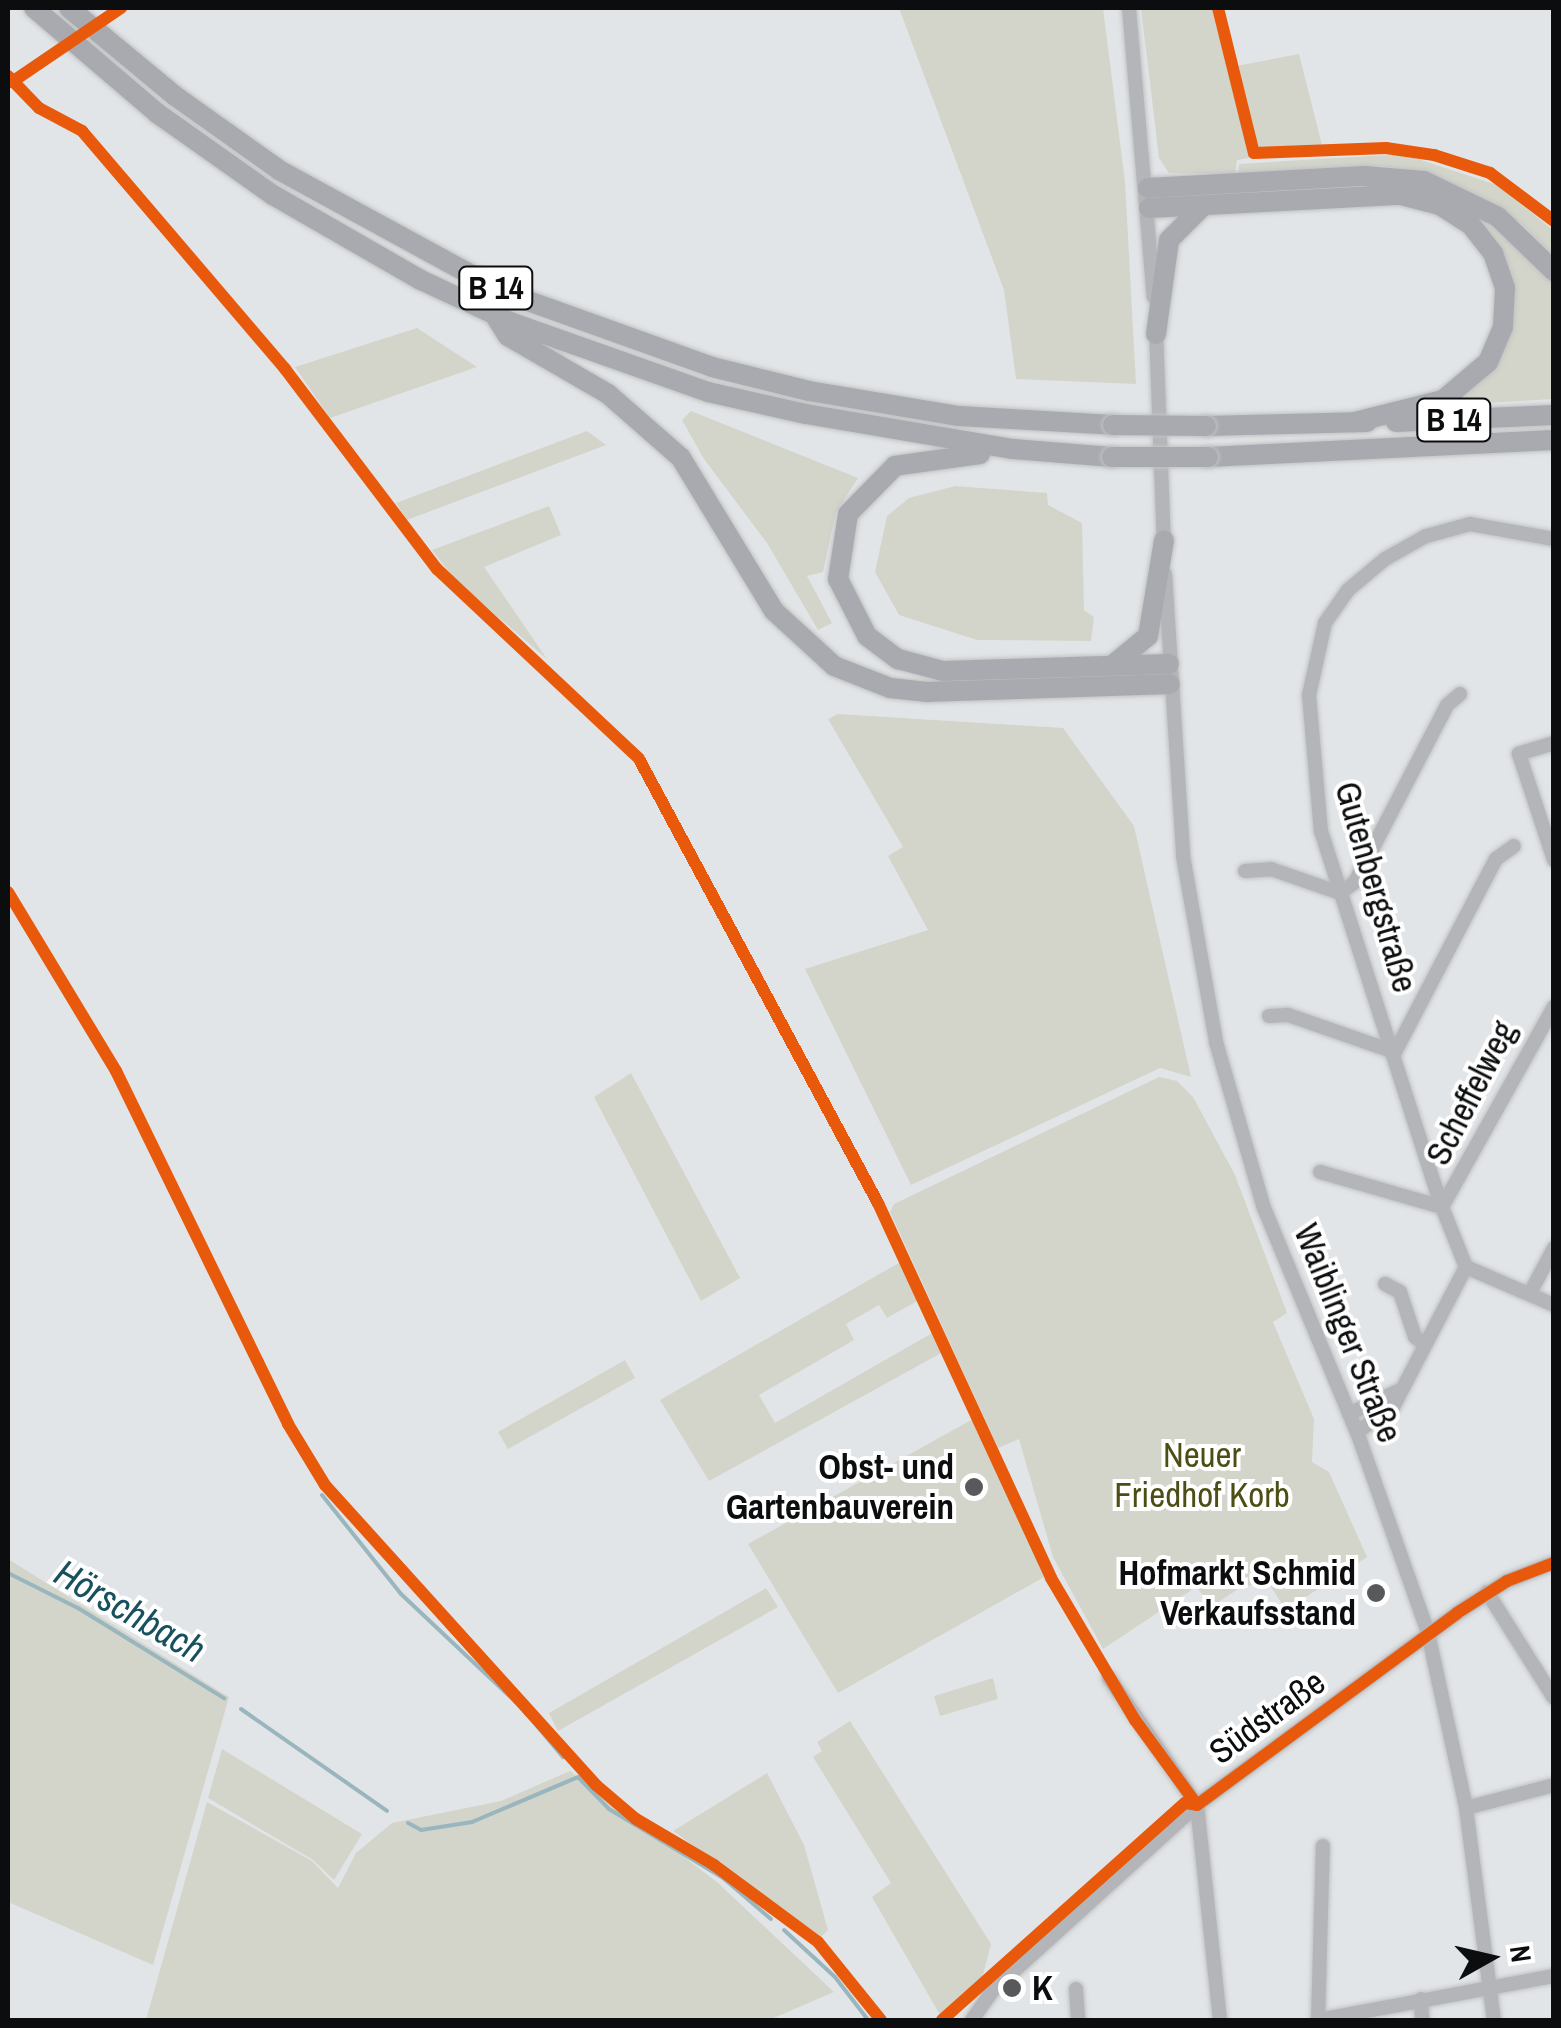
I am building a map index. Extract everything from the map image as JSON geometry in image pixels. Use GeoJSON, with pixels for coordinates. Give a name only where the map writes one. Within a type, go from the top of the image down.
{"type":"FeatureCollection","features":[{"type":"Feature","properties":{"kind":"highway","name":"B 14"},"geometry":{"type":"LineString","coordinates":[[34,8],[157,113],[258,186],[343,238],[494,314],[708,392],[1013,449],[1112,456],[1208,457],[1554,440]]}},
{"type":"Feature","properties":{"kind":"highway","name":"B 14"},"geometry":{"type":"LineString","coordinates":[[69,8],[175,96],[279,170],[503,292],[696,362],[810,392],[959,416],[1206,426],[1554,415]]}},
{"type":"Feature","properties":{"kind":"highway"},"geometry":{"type":"LineString","coordinates":[[1148,198],[1365,176],[1424,181],[1498,216],[1554,271]]}},
{"type":"Feature","properties":{"kind":"highway"},"geometry":{"type":"LineString","coordinates":[[1148,198],[1208,204],[1401,195],[1456,213],[1494,254],[1506,306],[1488,362],[1443,400],[1354,422]]}},
{"type":"Feature","properties":{"kind":"highway"},"geometry":{"type":"LineString","coordinates":[[1156,334],[1172,233],[1208,204]]}},
{"type":"Feature","properties":{"kind":"highway"},"geometry":{"type":"LineString","coordinates":[[494,314],[508,336],[608,394],[682,458],[774,612],[834,666],[890,688],[928,692],[1170,674]]}},
{"type":"Feature","properties":{"kind":"highway"},"geometry":{"type":"LineString","coordinates":[[1013,449],[917,459],[876,479],[840,536],[843,598],[868,636],[917,666],[1106,666],[1170,674]]}},
{"type":"Feature","properties":{"kind":"highway"},"geometry":{"type":"LineString","coordinates":[[1106,666],[1134,654],[1148,636],[1164,540]]}},
{"type":"Feature","properties":{"kind":"street","name":"Waiblinger Straße"},"geometry":{"type":"LineString","coordinates":[[1129,8],[1148,198],[1170,674],[1183,856],[1216,1042],[1264,1208],[1357,1432],[1428,1633],[1466,1808],[1494,2020]]}},
{"type":"Feature","properties":{"kind":"street","name":"Gutenbergstraße"},"geometry":{"type":"LineString","coordinates":[[1466,1266],[1442,1207],[1321,831],[1310,738],[1313,663],[1325,622],[1360,579],[1426,536],[1486,524],[1554,539]]}},
{"type":"Feature","properties":{"kind":"street"},"geometry":{"type":"LineString","coordinates":[[1246,871],[1271,869],[1340,894],[1355,882],[1448,705],[1460,694]]}},
{"type":"Feature","properties":{"kind":"street"},"geometry":{"type":"LineString","coordinates":[[1554,742],[1519,754],[1554,860]]}},
{"type":"Feature","properties":{"kind":"street"},"geometry":{"type":"LineString","coordinates":[[1269,1016],[1288,1015],[1394,1052],[1496,859],[1514,846]]}},
{"type":"Feature","properties":{"kind":"street","name":"Scheffelweg"},"geometry":{"type":"LineString","coordinates":[[1442,1207],[1554,1007]]}},
{"type":"Feature","properties":{"kind":"street"},"geometry":{"type":"LineString","coordinates":[[1320,1172],[1442,1207]]}},
{"type":"Feature","properties":{"kind":"street"},"geometry":{"type":"LineString","coordinates":[[1530,1293],[1554,1248]]}},
{"type":"Feature","properties":{"kind":"street"},"geometry":{"type":"LineString","coordinates":[[1357,1432],[1386,1416],[1466,1266],[1554,1305]]}},
{"type":"Feature","properties":{"kind":"street"},"geometry":{"type":"LineString","coordinates":[[1385,1284],[1400,1292],[1414,1336],[1424,1344]]}},
{"type":"Feature","properties":{"kind":"street"},"geometry":{"type":"LineString","coordinates":[[1349,1414],[1405,1383]]}},
{"type":"Feature","properties":{"kind":"street","name":"Südstraße"},"geometry":{"type":"LineString","coordinates":[[972,2020],[1006,1978],[1197,1805],[1487,1592],[1554,1563]]}},
{"type":"Feature","properties":{"kind":"street"},"geometry":{"type":"LineString","coordinates":[[1487,1592],[1554,1698]]}},
{"type":"Feature","properties":{"kind":"street"},"geometry":{"type":"LineString","coordinates":[[1109,1678],[1197,1805],[1220,2020]]}},
{"type":"Feature","properties":{"kind":"street"},"geometry":{"type":"LineString","coordinates":[[1466,1808],[1554,1786]]}},
{"type":"Feature","properties":{"kind":"street"},"geometry":{"type":"LineString","coordinates":[[1323,1846],[1318,2020],[1554,1976]]}},
{"type":"Feature","properties":{"kind":"street"},"geometry":{"type":"LineString","coordinates":[[1076,1989],[1078,2020]]}},
{"type":"Feature","properties":{"kind":"street"},"geometry":{"type":"LineString","coordinates":[[1421,1999],[1422,2020]]}},
{"type":"Feature","properties":{"kind":"green space"},"geometry":{"type":"Polygon","coordinates":[[[899,8],[1103,8],[1125,182],[1136,384],[1016,379],[1004,290],[899,8]]]}},
{"type":"Feature","properties":{"kind":"green space"},"geometry":{"type":"Polygon","coordinates":[[[1141,8],[1218,8],[1231,67],[1299,54],[1322,145],[1237,160],[1235,174],[1169,173],[1159,158],[1141,8]]]}},
{"type":"Feature","properties":{"kind":"green space"},"geometry":{"type":"Polygon","coordinates":[[[1403,154],[1497,185],[1553,230],[1553,256],[1521,223],[1428,172],[1380,166],[1238,176],[1239,164],[1403,154]]]}},
{"type":"Feature","properties":{"kind":"green space"},"geometry":{"type":"Polygon","coordinates":[[[1404,182],[1480,211],[1553,279],[1553,399],[1452,405],[1491,367],[1512,313],[1502,255],[1457,207],[1394,188],[1170,196],[1404,182]]]}},
{"type":"Feature","properties":{"kind":"green space"},"geometry":{"type":"Polygon","coordinates":[[[417,328],[477,367],[330,418],[295,367],[417,328]]]}},
{"type":"Feature","properties":{"kind":"green space"},"geometry":{"type":"Polygon","coordinates":[[[691,411],[858,478],[836,512],[823,572],[807,576],[832,623],[818,630],[767,543],[704,459],[682,420],[691,411]]]}},
{"type":"Feature","properties":{"kind":"green space"},"geometry":{"type":"Polygon","coordinates":[[[587,431],[606,445],[407,520],[396,503],[587,431]]]}},
{"type":"Feature","properties":{"kind":"green space"},"geometry":{"type":"Polygon","coordinates":[[[955,486],[1047,493],[1048,505],[1082,523],[1084,610],[1094,617],[1091,641],[977,640],[899,615],[875,572],[887,516],[909,498],[955,486]]]}},
{"type":"Feature","properties":{"kind":"green space"},"geometry":{"type":"Polygon","coordinates":[[[549,506],[561,535],[484,567],[547,659],[456,581],[432,550],[549,506]]]}},
{"type":"Feature","properties":{"kind":"green space"},"geometry":{"type":"Polygon","coordinates":[[[838,714],[1063,728],[1134,826],[1191,1077],[1160,1068],[911,1185],[805,969],[928,930],[888,856],[903,847],[828,719],[838,714]]]}},
{"type":"Feature","properties":{"kind":"green space"},"geometry":{"type":"Polygon","coordinates":[[[631,1073],[740,1278],[701,1301],[594,1097],[631,1073]]]}},
{"type":"Feature","properties":{"kind":"green space","name":"Neuer Friedhof Korb"},"geometry":{"type":"Polygon","coordinates":[[[1159,1077],[1177,1081],[1193,1097],[1235,1175],[1287,1313],[1273,1322],[1314,1419],[1312,1462],[1329,1472],[1367,1557],[1286,1610],[1269,1584],[1243,1586],[1212,1606],[1196,1587],[1103,1649],[1053,1557],[1019,1439],[998,1448],[890,1212],[894,1204],[1159,1077]]]}},
{"type":"Feature","properties":{"kind":"green space"},"geometry":{"type":"Polygon","coordinates":[[[902,1261],[919,1300],[887,1318],[879,1305],[846,1324],[854,1340],[759,1395],[775,1423],[934,1332],[943,1352],[709,1481],[660,1400],[902,1261]]]}},
{"type":"Feature","properties":{"kind":"green space"},"geometry":{"type":"Polygon","coordinates":[[[625,1360],[635,1378],[508,1449],[498,1432],[625,1360]]]}},
{"type":"Feature","properties":{"kind":"green space"},"geometry":{"type":"Polygon","coordinates":[[[973,1419],[1046,1576],[838,1693],[748,1544],[973,1419]]]}},
{"type":"Feature","properties":{"kind":"green space"},"geometry":{"type":"Polygon","coordinates":[[[8,1559],[229,1697],[153,1965],[8,1902],[8,1559]]]}},
{"type":"Feature","properties":{"kind":"green space"},"geometry":{"type":"Polygon","coordinates":[[[766,1588],[778,1607],[558,1731],[549,1713],[766,1588]]]}},
{"type":"Feature","properties":{"kind":"green space"},"geometry":{"type":"Polygon","coordinates":[[[993,1678],[998,1699],[940,1716],[934,1696],[993,1678]]]}},
{"type":"Feature","properties":{"kind":"green space"},"geometry":{"type":"Polygon","coordinates":[[[850,1721],[991,1944],[981,1983],[948,2015],[940,2015],[872,1897],[891,1883],[813,1757],[822,1751],[817,1742],[850,1721]]]}},
{"type":"Feature","properties":{"kind":"green space"},"geometry":{"type":"Polygon","coordinates":[[[222,1749],[362,1834],[334,1880],[313,1860],[208,1798],[222,1749]]]}},
{"type":"Feature","properties":{"kind":"green space"},"geometry":{"type":"Polygon","coordinates":[[[570,1771],[717,1882],[834,1992],[769,2020],[146,2020],[207,1802],[312,1861],[338,1888],[356,1853],[392,1823],[501,1801],[570,1771]]]}},
{"type":"Feature","properties":{"kind":"green space"},"geometry":{"type":"Polygon","coordinates":[[[767,1773],[804,1845],[828,1930],[821,1937],[673,1831],[767,1773]]]}},
{"type":"Feature","properties":{"kind":"waterway"},"geometry":{"type":"LineString","coordinates":[[322,1495],[401,1594],[522,1708],[563,1757]]}},
{"type":"Feature","properties":{"kind":"waterway","name":"Hörschbach"},"geometry":{"type":"LineString","coordinates":[[8,1573],[78,1608],[224,1698]]}},
{"type":"Feature","properties":{"kind":"waterway","name":"Hörschbach"},"geometry":{"type":"LineString","coordinates":[[241,1709],[387,1811]]}},
{"type":"Feature","properties":{"kind":"waterway","name":"Hörschbach"},"geometry":{"type":"LineString","coordinates":[[408,1823],[421,1830],[472,1822],[578,1777]]}},
{"type":"Feature","properties":{"kind":"waterway"},"geometry":{"type":"LineString","coordinates":[[579,1778],[609,1809],[723,1878],[771,1919]]}},
{"type":"Feature","properties":{"kind":"waterway"},"geometry":{"type":"LineString","coordinates":[[784,1930],[835,1977],[868,2020]]}},
{"type":"Feature","properties":{"kind":"cycle path"},"geometry":{"type":"LineString","coordinates":[[12,82],[121,8]]}},
{"type":"Feature","properties":{"kind":"cycle path"},"geometry":{"type":"LineString","coordinates":[[1218,8],[1254,153],[1386,148],[1434,155],[1490,173],[1554,221]]}},
{"type":"Feature","properties":{"kind":"cycle path"},"geometry":{"type":"LineString","coordinates":[[8,76],[39,108],[82,131],[285,369],[437,569],[639,759],[878,1203],[1051,1578],[1135,1720],[1197,1805]]}},
{"type":"Feature","properties":{"kind":"cycle path"},"geometry":{"type":"LineString","coordinates":[[8,892],[116,1071],[288,1424],[325,1485],[596,1785],[636,1819],[714,1865],[818,1942],[881,2020]]}},
{"type":"Feature","properties":{"kind":"cycle path"},"geometry":{"type":"LineString","coordinates":[[1197,1805],[1457,1613],[1507,1581],[1554,1563]]}},
{"type":"Feature","properties":{"kind":"cycle path"},"geometry":{"type":"LineString","coordinates":[[942,2020],[1185,1803],[1197,1805]]}},
{"type":"Feature","properties":{"kind":"place","name":"Obst- und Gartenbauverein"},"geometry":{"type":"Point","coordinates":[974,1487]}},
{"type":"Feature","properties":{"kind":"place","name":"Hofmarkt Schmid Verkaufsstand"},"geometry":{"type":"Point","coordinates":[1376,1593]}},
{"type":"Feature","properties":{"kind":"place","name":"K"},"geometry":{"type":"Point","coordinates":[1012,1988]}}]}
